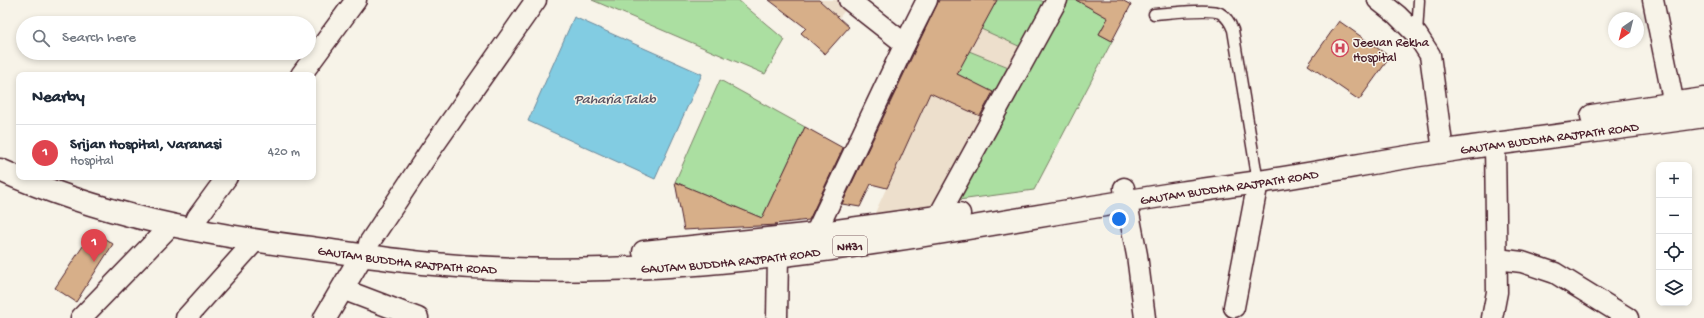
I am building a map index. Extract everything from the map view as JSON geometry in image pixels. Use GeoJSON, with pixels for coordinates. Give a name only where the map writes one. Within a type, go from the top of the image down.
{"type":"FeatureCollection","features":[{"type":"Feature","properties":{"kind":"main road","name":"NH31"},"geometry":{"type":"LineString","coordinates":[[1442,145],[1675,112],[1704,99]]}},
{"type":"Feature","properties":{"kind":"main road","name":"GAUTAM BUDDHA RAJPATH ROAD"},"geometry":{"type":"LineString","coordinates":[[22,180],[95,207],[170,226],[255,241],[366,249],[421,263],[544,270],[606,269],[709,263],[778,256],[811,243],[1257,175],[1442,145],[1495,144],[1675,112],[1704,116]]}},
{"type":"Feature","properties":{"kind":"main road"},"geometry":{"type":"LineString","coordinates":[[0,156],[16,163]]}},
{"type":"Feature","properties":{"kind":"main road","name":"GAUTAM BUDDHA RAJPATH ROAD"},"geometry":{"type":"LineString","coordinates":[[0,170],[16,177]]}},
{"type":"Feature","properties":{"kind":"main road","name":"NH31"},"geometry":{"type":"LineString","coordinates":[[62,180],[118,198],[197,218],[366,249],[579,256],[811,243],[938,217],[1125,195]]}},
{"type":"Feature","properties":{"kind":"main road"},"geometry":{"type":"LineString","coordinates":[[325,318],[366,249]]}},
{"type":"Feature","properties":{"kind":"street"},"geometry":{"type":"LineString","coordinates":[[316,55],[356,0]]}},
{"type":"Feature","properties":{"kind":"street"},"geometry":{"type":"LineString","coordinates":[[366,249],[430,151],[535,0]]}},
{"type":"Feature","properties":{"kind":"street"},"geometry":{"type":"LineString","coordinates":[[849,0],[905,44]]}},
{"type":"Feature","properties":{"kind":"street"},"geometry":{"type":"LineString","coordinates":[[811,243],[927,0]]}},
{"type":"Feature","properties":{"kind":"street"},"geometry":{"type":"LineString","coordinates":[[938,217],[1057,0]]}},
{"type":"Feature","properties":{"kind":"street"},"geometry":{"type":"LineString","coordinates":[[1378,0],[1397,15],[1417,35],[1430,55],[1442,145]]}},
{"type":"Feature","properties":{"kind":"street"},"geometry":{"type":"LineString","coordinates":[[1653,0],[1675,112]]}},
{"type":"Feature","properties":{"kind":"street"},"geometry":{"type":"LineString","coordinates":[[303,72],[312,60]]}},
{"type":"Feature","properties":{"kind":"street"},"geometry":{"type":"LineString","coordinates":[[1492,318],[1498,292],[1495,144]]}},
{"type":"Feature","properties":{"kind":"street"},"geometry":{"type":"LineString","coordinates":[[1234,308],[1257,175]]}},
{"type":"Feature","properties":{"kind":"street"},"geometry":{"type":"LineString","coordinates":[[197,218],[225,180]]}},
{"type":"Feature","properties":{"kind":"street"},"geometry":{"type":"LineString","coordinates":[[1125,195],[1138,255],[1145,318]]}},
{"type":"Feature","properties":{"kind":"street"},"geometry":{"type":"LineString","coordinates":[[81,318],[170,226]]}},
{"type":"Feature","properties":{"kind":"street"},"geometry":{"type":"LineString","coordinates":[[186,318],[255,241]]}},
{"type":"Feature","properties":{"kind":"street"},"geometry":{"type":"LineString","coordinates":[[777,318],[778,256]]}},
{"type":"Feature","properties":{"kind":"street"},"geometry":{"type":"LineString","coordinates":[[1497,259],[1522,262],[1555,273],[1628,318]]}},
{"type":"Feature","properties":{"kind":"street"},"geometry":{"type":"LineString","coordinates":[[342,288],[418,318]]}},
{"type":"Feature","properties":{"kind":"lane"},"geometry":{"type":"LineString","coordinates":[[1417,35],[1419,0]]}},
{"type":"Feature","properties":{"kind":"lane"},"geometry":{"type":"LineString","coordinates":[[1154,14],[1204,11],[1218,12],[1229,20],[1233,30],[1257,175]]}},
{"type":"Feature","properties":{"kind":"shaded area"},"geometry":{"type":"Polygon","coordinates":[[[813,0],[837,0],[847,8],[820,41],[797,20],[813,0]]]}},
{"type":"Feature","properties":{"kind":"shaded area"},"geometry":{"type":"Polygon","coordinates":[[[981,28],[1023,48],[1011,68],[969,52],[981,28]]]}},
{"type":"Feature","properties":{"kind":"shaded area"},"geometry":{"type":"Polygon","coordinates":[[[930,93],[983,117],[931,209],[874,215],[930,93]]]}},
{"type":"Feature","properties":{"kind":"green space"},"geometry":{"type":"Polygon","coordinates":[[[592,0],[738,0],[785,40],[765,74],[592,0]]]}},
{"type":"Feature","properties":{"kind":"green space"},"geometry":{"type":"Polygon","coordinates":[[[997,0],[1040,0],[1046,3],[1023,48],[981,29],[997,0]]]}},
{"type":"Feature","properties":{"kind":"green space"},"geometry":{"type":"Polygon","coordinates":[[[1067,0],[1076,0],[1108,18],[1099,34],[1112,41],[1034,190],[959,200],[1067,0]]]}},
{"type":"Feature","properties":{"kind":"green space"},"geometry":{"type":"Polygon","coordinates":[[[969,51],[1011,68],[996,94],[957,74],[969,51]]]}},
{"type":"Feature","properties":{"kind":"green space"},"geometry":{"type":"Polygon","coordinates":[[[720,80],[805,127],[762,218],[675,182],[720,80]]]}},
{"type":"Feature","properties":{"kind":"water","name":"Paharia Talab"},"geometry":{"type":"Polygon","coordinates":[[[574,17],[702,74],[655,179],[528,121],[574,17]]]}},
{"type":"Feature","properties":{"kind":"building"},"geometry":{"type":"Polygon","coordinates":[[[769,0],[819,0],[849,27],[825,54],[801,33],[806,28],[769,0]]]}},
{"type":"Feature","properties":{"kind":"building"},"geometry":{"type":"Polygon","coordinates":[[[939,0],[997,0],[957,74],[993,92],[980,116],[930,93],[887,188],[871,184],[860,207],[842,204],[939,0]]]}},
{"type":"Feature","properties":{"kind":"building"},"geometry":{"type":"Polygon","coordinates":[[[1076,0],[1122,0],[1131,5],[1112,41],[1099,34],[1108,18],[1076,0]]]}},
{"type":"Feature","properties":{"kind":"building"},"geometry":{"type":"Polygon","coordinates":[[[1339,21],[1390,57],[1359,100],[1308,65],[1339,21]]]}},
{"type":"Feature","properties":{"kind":"building"},"geometry":{"type":"Polygon","coordinates":[[[805,127],[843,148],[809,220],[775,224],[777,225],[684,230],[675,182],[762,218],[805,127]]]}},
{"type":"Feature","properties":{"kind":"building"},"geometry":{"type":"Polygon","coordinates":[[[93,231],[113,244],[76,302],[55,288],[93,231]]]}},
{"type":"Feature","properties":{"kind":"place","name":"Jeevan Rekha Hospital"},"geometry":{"type":"Point","coordinates":[1340,48]}},
{"type":"Feature","properties":{"kind":"place","name":"Srijan Hospital, Varanasi"},"geometry":{"type":"Point","coordinates":[94,262]}}]}
